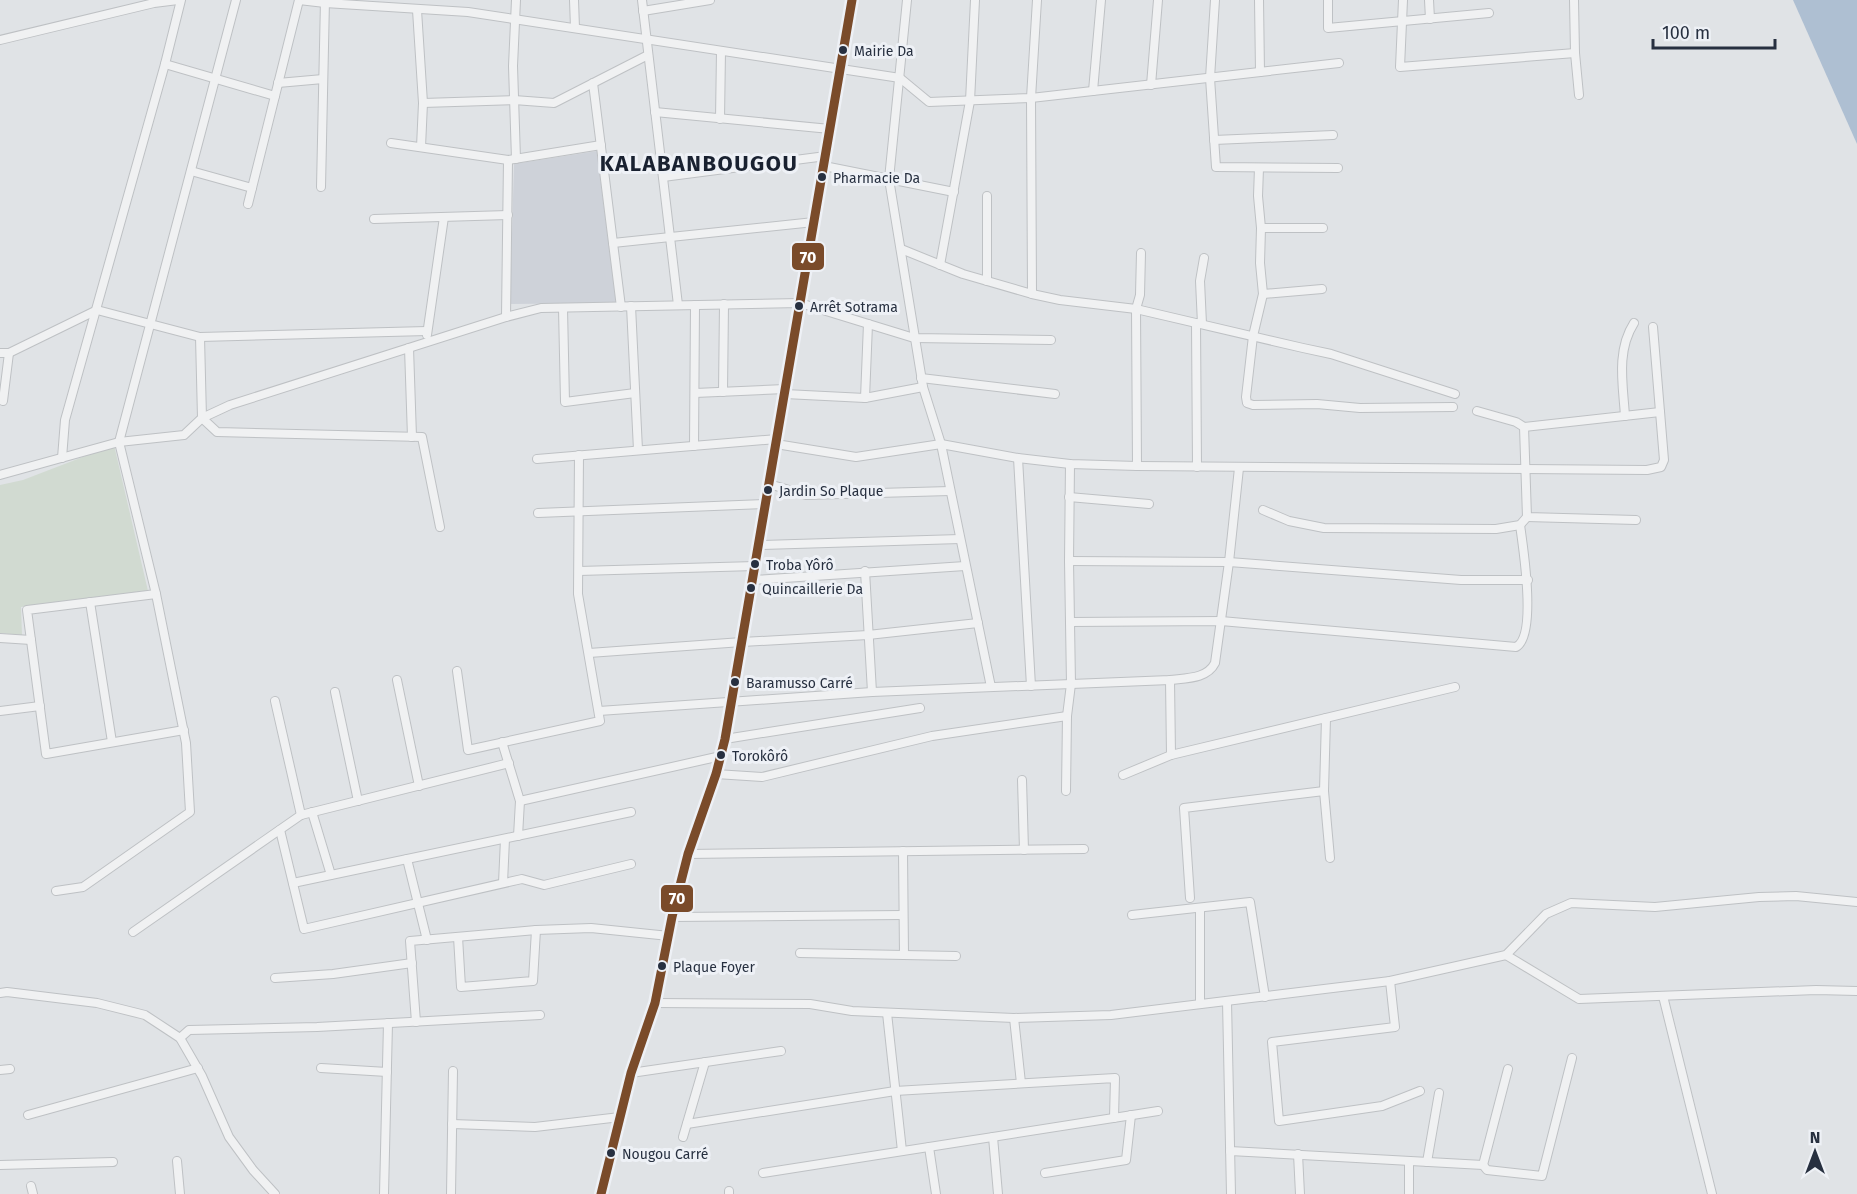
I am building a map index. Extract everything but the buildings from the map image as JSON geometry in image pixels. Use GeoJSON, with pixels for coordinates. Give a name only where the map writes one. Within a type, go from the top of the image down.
{"type":"FeatureCollection","features":[{"type":"Feature","properties":{"kind":"street"},"geometry":{"type":"LineString","coordinates":[[0,40],[154,1],[180,0],[165,64],[65,420],[62,458]]}},
{"type":"Feature","properties":{"kind":"street"},"geometry":{"type":"LineString","coordinates":[[56,891],[82,886],[190,812],[184,730],[156,594],[118,442],[236,0]]}},
{"type":"Feature","properties":{"kind":"street"},"geometry":{"type":"LineString","coordinates":[[248,204],[299,0],[386,4],[417,10],[468,12],[900,78],[929,102],[1031,98],[1339,63]]}},
{"type":"Feature","properties":{"kind":"street"},"geometry":{"type":"LineString","coordinates":[[506,317],[516,0]]}},
{"type":"Feature","properties":{"kind":"street"},"geometry":{"type":"LineString","coordinates":[[574,0],[575,28]]}},
{"type":"Feature","properties":{"kind":"street"},"geometry":{"type":"LineString","coordinates":[[642,0],[678,305]]}},
{"type":"Feature","properties":{"kind":"street"},"geometry":{"type":"LineString","coordinates":[[643,10],[710,0]]}},
{"type":"Feature","properties":{"kind":"street"},"geometry":{"type":"LineString","coordinates":[[601,1194],[631,1073],[655,1003],[672,917],[688,854],[716,774],[725,739],[852,0]]}},
{"type":"Feature","properties":{"kind":"street"},"geometry":{"type":"LineString","coordinates":[[907,0],[890,179],[922,383],[941,444],[991,687]]}},
{"type":"Feature","properties":{"kind":"street"},"geometry":{"type":"LineString","coordinates":[[940,265],[970,101],[975,0]]}},
{"type":"Feature","properties":{"kind":"street"},"geometry":{"type":"LineString","coordinates":[[1032,294],[1031,98],[1037,0]]}},
{"type":"Feature","properties":{"kind":"street"},"geometry":{"type":"LineString","coordinates":[[1093,91],[1101,0]]}},
{"type":"Feature","properties":{"kind":"street"},"geometry":{"type":"LineString","coordinates":[[1151,85],[1158,0]]}},
{"type":"Feature","properties":{"kind":"street"},"geometry":{"type":"LineString","coordinates":[[1215,0],[1210,78],[1216,167],[1338,168]]}},
{"type":"Feature","properties":{"kind":"street"},"geometry":{"type":"LineString","coordinates":[[1259,0],[1260,72]]}},
{"type":"Feature","properties":{"kind":"street"},"geometry":{"type":"LineString","coordinates":[[1328,0],[1328,28],[1489,13]]}},
{"type":"Feature","properties":{"kind":"street"},"geometry":{"type":"LineString","coordinates":[[1403,0],[1400,67],[1575,53]]}},
{"type":"Feature","properties":{"kind":"street"},"geometry":{"type":"LineString","coordinates":[[1429,0],[1430,19]]}},
{"type":"Feature","properties":{"kind":"street"},"geometry":{"type":"LineString","coordinates":[[1574,0],[1579,95]]}},
{"type":"Feature","properties":{"kind":"street"},"geometry":{"type":"LineString","coordinates":[[321,187],[325,2]]}},
{"type":"Feature","properties":{"kind":"street"},"geometry":{"type":"LineString","coordinates":[[417,10],[423,103],[421,147]]}},
{"type":"Feature","properties":{"kind":"street"},"geometry":{"type":"LineString","coordinates":[[720,119],[721,51]]}},
{"type":"Feature","properties":{"kind":"street"},"geometry":{"type":"LineString","coordinates":[[423,103],[514,100],[554,103],[648,55]]}},
{"type":"Feature","properties":{"kind":"street"},"geometry":{"type":"LineString","coordinates":[[165,64],[275,96]]}},
{"type":"Feature","properties":{"kind":"street"},"geometry":{"type":"LineString","coordinates":[[278,83],[323,79]]}},
{"type":"Feature","properties":{"kind":"street"},"geometry":{"type":"LineString","coordinates":[[592,83],[621,307]]}},
{"type":"Feature","properties":{"kind":"street"},"geometry":{"type":"LineString","coordinates":[[655,112],[830,129]]}},
{"type":"Feature","properties":{"kind":"street"},"geometry":{"type":"LineString","coordinates":[[1214,140],[1333,135]]}},
{"type":"Feature","properties":{"kind":"street"},"geometry":{"type":"LineString","coordinates":[[391,143],[512,159],[601,145]]}},
{"type":"Feature","properties":{"kind":"street"},"geometry":{"type":"LineString","coordinates":[[663,177],[826,156]]}},
{"type":"Feature","properties":{"kind":"street"},"geometry":{"type":"LineString","coordinates":[[824,166],[954,192]]}},
{"type":"Feature","properties":{"kind":"street"},"geometry":{"type":"LineString","coordinates":[[1259,168],[1260,263],[1263,294],[1253,336],[1247,403],[1253,405],[1317,404],[1360,408],[1453,407]]}},
{"type":"Feature","properties":{"kind":"street"},"geometry":{"type":"LineString","coordinates":[[191,171],[252,189]]}},
{"type":"Feature","properties":{"kind":"street"},"geometry":{"type":"LineString","coordinates":[[987,196],[987,280]]}},
{"type":"Feature","properties":{"kind":"street"},"geometry":{"type":"LineString","coordinates":[[374,219],[508,215]]}},
{"type":"Feature","properties":{"kind":"street"},"geometry":{"type":"LineString","coordinates":[[426,343],[444,217]]}},
{"type":"Feature","properties":{"kind":"street"},"geometry":{"type":"LineString","coordinates":[[613,243],[814,222]]}},
{"type":"Feature","properties":{"kind":"street"},"geometry":{"type":"LineString","coordinates":[[1261,228],[1323,228]]}},
{"type":"Feature","properties":{"kind":"street"},"geometry":{"type":"LineString","coordinates":[[901,249],[940,265],[1032,294],[1060,300],[1136,309],[1331,354],[1455,394]]}},
{"type":"Feature","properties":{"kind":"street"},"geometry":{"type":"LineString","coordinates":[[1137,466],[1136,309],[1140,295],[1141,253]]}},
{"type":"Feature","properties":{"kind":"street"},"geometry":{"type":"LineString","coordinates":[[1197,466],[1200,281],[1203,258]]}},
{"type":"Feature","properties":{"kind":"street"},"geometry":{"type":"LineString","coordinates":[[1263,294],[1322,289]]}},
{"type":"Feature","properties":{"kind":"street"},"geometry":{"type":"LineString","coordinates":[[0,475],[118,442],[184,435],[202,418],[230,405],[506,317],[541,308],[800,303],[914,338],[1052,340]]}},
{"type":"Feature","properties":{"kind":"street"},"geometry":{"type":"LineString","coordinates":[[723,392],[724,304]]}},
{"type":"Feature","properties":{"kind":"street"},"geometry":{"type":"LineString","coordinates":[[694,446],[695,305]]}},
{"type":"Feature","properties":{"kind":"street"},"geometry":{"type":"LineString","coordinates":[[631,306],[638,450]]}},
{"type":"Feature","properties":{"kind":"street"},"geometry":{"type":"LineString","coordinates":[[563,308],[565,402],[635,393]]}},
{"type":"Feature","properties":{"kind":"street"},"geometry":{"type":"LineString","coordinates":[[3,401],[5,353],[97,310],[200,338],[427,331]]}},
{"type":"Feature","properties":{"kind":"street"},"geometry":{"type":"LineString","coordinates":[[1625,416],[1623,351],[1634,323]]}},
{"type":"Feature","properties":{"kind":"street"},"geometry":{"type":"LineString","coordinates":[[865,398],[868,324]]}},
{"type":"Feature","properties":{"kind":"street"},"geometry":{"type":"LineString","coordinates":[[537,459],[776,441],[856,457],[941,444],[1018,458],[1070,464],[1239,468],[1316,466],[1647,470],[1661,467],[1664,453],[1653,327]]}},
{"type":"Feature","properties":{"kind":"street"},"geometry":{"type":"LineString","coordinates":[[200,338],[202,418],[218,432],[422,437],[440,526]]}},
{"type":"Feature","properties":{"kind":"street"},"geometry":{"type":"LineString","coordinates":[[409,348],[412,437]]}},
{"type":"Feature","properties":{"kind":"street"},"geometry":{"type":"LineString","coordinates":[[695,393],[785,392],[865,398],[922,383],[1055,394]]}},
{"type":"Feature","properties":{"kind":"street"},"geometry":{"type":"LineString","coordinates":[[1477,411],[1516,422],[1524,427],[1660,412]]}},
{"type":"Feature","properties":{"kind":"street"},"geometry":{"type":"LineString","coordinates":[[1263,510],[1289,520],[1338,529],[1496,530],[1520,525],[1527,517],[1524,427]]}},
{"type":"Feature","properties":{"kind":"street"},"geometry":{"type":"LineString","coordinates":[[457,670],[468,750],[600,721],[579,594],[579,455]]}},
{"type":"Feature","properties":{"kind":"street"},"geometry":{"type":"LineString","coordinates":[[1018,458],[1031,686]]}},
{"type":"Feature","properties":{"kind":"street"},"geometry":{"type":"LineString","coordinates":[[1065,791],[1066,716],[1071,684],[1070,464]]}},
{"type":"Feature","properties":{"kind":"street"},"geometry":{"type":"LineString","coordinates":[[599,711],[872,692],[1170,680],[1200,675],[1211,670],[1215,663],[1239,468]]}},
{"type":"Feature","properties":{"kind":"street"},"geometry":{"type":"LineString","coordinates":[[769,484],[806,495],[950,490]]}},
{"type":"Feature","properties":{"kind":"street"},"geometry":{"type":"LineString","coordinates":[[1070,497],[1149,504]]}},
{"type":"Feature","properties":{"kind":"street"},"geometry":{"type":"LineString","coordinates":[[538,513],[766,504]]}},
{"type":"Feature","properties":{"kind":"street"},"geometry":{"type":"LineString","coordinates":[[1527,517],[1636,520]]}},
{"type":"Feature","properties":{"kind":"street"},"geometry":{"type":"LineString","coordinates":[[1070,622],[1221,621],[1516,647],[1523,641],[1528,592],[1520,525]]}},
{"type":"Feature","properties":{"kind":"street"},"geometry":{"type":"LineString","coordinates":[[759,545],[960,539]]}},
{"type":"Feature","properties":{"kind":"street"},"geometry":{"type":"LineString","coordinates":[[1069,561],[1229,562],[1461,580],[1528,580]]}},
{"type":"Feature","properties":{"kind":"street"},"geometry":{"type":"LineString","coordinates":[[579,571],[755,566]]}},
{"type":"Feature","properties":{"kind":"street"},"geometry":{"type":"LineString","coordinates":[[753,580],[965,566]]}},
{"type":"Feature","properties":{"kind":"street"},"geometry":{"type":"LineString","coordinates":[[865,571],[872,692]]}},
{"type":"Feature","properties":{"kind":"street"},"geometry":{"type":"LineString","coordinates":[[156,594],[27,610],[46,754],[184,730]]}},
{"type":"Feature","properties":{"kind":"street"},"geometry":{"type":"LineString","coordinates":[[90,602],[112,742]]}},
{"type":"Feature","properties":{"kind":"street"},"geometry":{"type":"LineString","coordinates":[[589,653],[868,635],[978,624]]}},
{"type":"Feature","properties":{"kind":"street"},"geometry":{"type":"LineString","coordinates":[[0,638],[31,640]]}},
{"type":"Feature","properties":{"kind":"street"},"geometry":{"type":"LineString","coordinates":[[397,680],[419,786]]}},
{"type":"Feature","properties":{"kind":"street"},"geometry":{"type":"LineString","coordinates":[[1170,680],[1171,755]]}},
{"type":"Feature","properties":{"kind":"street"},"geometry":{"type":"LineString","coordinates":[[1123,775],[1171,755],[1455,687]]}},
{"type":"Feature","properties":{"kind":"street"},"geometry":{"type":"LineString","coordinates":[[335,692],[358,801]]}},
{"type":"Feature","properties":{"kind":"street"},"geometry":{"type":"LineString","coordinates":[[275,701],[301,815]]}},
{"type":"Feature","properties":{"kind":"street"},"geometry":{"type":"LineString","coordinates":[[0,711],[40,706]]}},
{"type":"Feature","properties":{"kind":"street"},"geometry":{"type":"LineString","coordinates":[[725,739],[920,708]]}},
{"type":"Feature","properties":{"kind":"street"},"geometry":{"type":"LineString","coordinates":[[716,774],[762,777],[932,736],[1066,716]]}},
{"type":"Feature","properties":{"kind":"street"},"geometry":{"type":"LineString","coordinates":[[1326,718],[1324,791],[1330,858]]}},
{"type":"Feature","properties":{"kind":"street"},"geometry":{"type":"LineString","coordinates":[[502,742],[520,801],[518,836]]}},
{"type":"Feature","properties":{"kind":"street"},"geometry":{"type":"LineString","coordinates":[[520,801],[721,756]]}},
{"type":"Feature","properties":{"kind":"street"},"geometry":{"type":"LineString","coordinates":[[133,932],[301,815],[509,764]]}},
{"type":"Feature","properties":{"kind":"street"},"geometry":{"type":"LineString","coordinates":[[1022,780],[1024,850]]}},
{"type":"Feature","properties":{"kind":"street"},"geometry":{"type":"LineString","coordinates":[[1191,898],[1184,808],[1324,791]]}},
{"type":"Feature","properties":{"kind":"street"},"geometry":{"type":"LineString","coordinates":[[312,812],[331,875]]}},
{"type":"Feature","properties":{"kind":"street"},"geometry":{"type":"LineString","coordinates":[[293,883],[631,812]]}},
{"type":"Feature","properties":{"kind":"street"},"geometry":{"type":"LineString","coordinates":[[280,830],[304,929],[522,879],[544,885],[631,864]]}},
{"type":"Feature","properties":{"kind":"street"},"geometry":{"type":"LineString","coordinates":[[503,884],[505,839]]}},
{"type":"Feature","properties":{"kind":"street"},"geometry":{"type":"LineString","coordinates":[[688,854],[1084,849]]}},
{"type":"Feature","properties":{"kind":"street"},"geometry":{"type":"LineString","coordinates":[[903,851],[904,955]]}},
{"type":"Feature","properties":{"kind":"street"},"geometry":{"type":"LineString","coordinates":[[407,859],[427,940]]}},
{"type":"Feature","properties":{"kind":"street"},"geometry":{"type":"LineString","coordinates":[[655,1003],[810,1004],[852,1011],[1014,1018],[1111,1015],[1390,981],[1506,955],[1546,914],[1571,903],[1655,907],[1759,897],[1796,896],[1857,902]]}},
{"type":"Feature","properties":{"kind":"street"},"geometry":{"type":"LineString","coordinates":[[1132,915],[1251,902],[1265,997]]}},
{"type":"Feature","properties":{"kind":"street"},"geometry":{"type":"LineString","coordinates":[[1200,908],[1200,1004]]}},
{"type":"Feature","properties":{"kind":"street"},"geometry":{"type":"LineString","coordinates":[[672,917],[903,915]]}},
{"type":"Feature","properties":{"kind":"street"},"geometry":{"type":"LineString","coordinates":[[416,1022],[410,941],[536,930],[591,928],[669,936]]}},
{"type":"Feature","properties":{"kind":"street"},"geometry":{"type":"LineString","coordinates":[[458,937],[461,987],[534,981],[536,930]]}},
{"type":"Feature","properties":{"kind":"street"},"geometry":{"type":"LineString","coordinates":[[800,953],[956,956]]}},
{"type":"Feature","properties":{"kind":"street"},"geometry":{"type":"LineString","coordinates":[[1506,955],[1579,999],[1816,990],[1857,991]]}},
{"type":"Feature","properties":{"kind":"street"},"geometry":{"type":"LineString","coordinates":[[275,978],[333,974],[412,963]]}},
{"type":"Feature","properties":{"kind":"street"},"geometry":{"type":"LineString","coordinates":[[1390,981],[1395,1028],[1272,1042],[1279,1121],[1382,1106],[1420,1091]]}},
{"type":"Feature","properties":{"kind":"street"},"geometry":{"type":"LineString","coordinates":[[0,993],[97,1003],[145,1015],[180,1038],[198,1068],[229,1137],[253,1170],[276,1194]]}},
{"type":"Feature","properties":{"kind":"street"},"geometry":{"type":"LineString","coordinates":[[1663,996],[1712,1194]]}},
{"type":"Feature","properties":{"kind":"street"},"geometry":{"type":"LineString","coordinates":[[1227,1001],[1231,1194]]}},
{"type":"Feature","properties":{"kind":"street"},"geometry":{"type":"LineString","coordinates":[[887,1013],[902,1151]]}},
{"type":"Feature","properties":{"kind":"street"},"geometry":{"type":"LineString","coordinates":[[180,1038],[189,1030],[317,1027],[540,1015]]}},
{"type":"Feature","properties":{"kind":"street"},"geometry":{"type":"LineString","coordinates":[[1014,1018],[1020,1083]]}},
{"type":"Feature","properties":{"kind":"street"},"geometry":{"type":"LineString","coordinates":[[384,1194],[388,1023]]}},
{"type":"Feature","properties":{"kind":"street"},"geometry":{"type":"LineString","coordinates":[[631,1073],[781,1051]]}},
{"type":"Feature","properties":{"kind":"street"},"geometry":{"type":"LineString","coordinates":[[1230,1150],[1483,1165],[1487,1170],[1542,1176],[1572,1058]]}},
{"type":"Feature","properties":{"kind":"street"},"geometry":{"type":"LineString","coordinates":[[683,1137],[705,1062]]}},
{"type":"Feature","properties":{"kind":"street"},"geometry":{"type":"LineString","coordinates":[[28,1115],[198,1068]]}},
{"type":"Feature","properties":{"kind":"street"},"geometry":{"type":"LineString","coordinates":[[321,1068],[387,1072]]}},
{"type":"Feature","properties":{"kind":"street"},"geometry":{"type":"LineString","coordinates":[[0,1070],[10,1069]]}},
{"type":"Feature","properties":{"kind":"street"},"geometry":{"type":"LineString","coordinates":[[1483,1165],[1508,1069]]}},
{"type":"Feature","properties":{"kind":"street"},"geometry":{"type":"LineString","coordinates":[[451,1194],[453,1071]]}},
{"type":"Feature","properties":{"kind":"street"},"geometry":{"type":"LineString","coordinates":[[687,1124],[895,1091],[1115,1077],[1114,1118]]}},
{"type":"Feature","properties":{"kind":"street"},"geometry":{"type":"LineString","coordinates":[[1427,1162],[1439,1093]]}},
{"type":"Feature","properties":{"kind":"street"},"geometry":{"type":"LineString","coordinates":[[763,1173],[1158,1111]]}},
{"type":"Feature","properties":{"kind":"street"},"geometry":{"type":"LineString","coordinates":[[1045,1173],[1126,1160],[1131,1115]]}},
{"type":"Feature","properties":{"kind":"street"},"geometry":{"type":"LineString","coordinates":[[452,1124],[535,1127],[620,1117]]}},
{"type":"Feature","properties":{"kind":"street"},"geometry":{"type":"LineString","coordinates":[[993,1137],[998,1194]]}},
{"type":"Feature","properties":{"kind":"street"},"geometry":{"type":"LineString","coordinates":[[929,1147],[936,1194]]}},
{"type":"Feature","properties":{"kind":"street"},"geometry":{"type":"LineString","coordinates":[[1298,1154],[1300,1194]]}},
{"type":"Feature","properties":{"kind":"street"},"geometry":{"type":"LineString","coordinates":[[177,1161],[180,1194]]}},
{"type":"Feature","properties":{"kind":"street"},"geometry":{"type":"LineString","coordinates":[[1409,1161],[1409,1194]]}},
{"type":"Feature","properties":{"kind":"street"},"geometry":{"type":"LineString","coordinates":[[0,1165],[113,1162]]}},
{"type":"Feature","properties":{"kind":"shaded area"},"geometry":{"type":"Polygon","coordinates":[[[597,151],[616,303],[510,304],[514,164],[597,151]]]}},
{"type":"Feature","properties":{"kind":"shaded area"},"geometry":{"type":"Polygon","coordinates":[[[114,445],[148,591],[21,607],[22,635],[0,633],[0,485],[23,480],[114,445]]]}},
{"type":"Feature","properties":{"kind":"water"},"geometry":{"type":"Polygon","coordinates":[[[1793,0],[1857,0],[1857,144],[1793,0]]]}},
{"type":"Feature","properties":{"kind":"transit line","name":"70"},"geometry":{"type":"LineString","coordinates":[[601,1194],[631,1073],[655,1003],[672,917],[688,854],[716,774],[725,739],[852,0]]}},
{"type":"Feature","properties":{"kind":"place","name":"Mairie Da"},"geometry":{"type":"Point","coordinates":[843,50]}},
{"type":"Feature","properties":{"kind":"place","name":"Pharmacie Da"},"geometry":{"type":"Point","coordinates":[822,177]}},
{"type":"Feature","properties":{"kind":"place","name":"Arrêt Sotrama"},"geometry":{"type":"Point","coordinates":[799,306]}},
{"type":"Feature","properties":{"kind":"place","name":"Jardin So Plaque"},"geometry":{"type":"Point","coordinates":[768,490]}},
{"type":"Feature","properties":{"kind":"place","name":"Troba Yôrô"},"geometry":{"type":"Point","coordinates":[755,564]}},
{"type":"Feature","properties":{"kind":"place","name":"Quincaillerie Da"},"geometry":{"type":"Point","coordinates":[751,588]}},
{"type":"Feature","properties":{"kind":"place","name":"Baramusso Carré"},"geometry":{"type":"Point","coordinates":[735,682]}},
{"type":"Feature","properties":{"kind":"place","name":"Torokôrô"},"geometry":{"type":"Point","coordinates":[721,755]}},
{"type":"Feature","properties":{"kind":"place","name":"Plaque Foyer"},"geometry":{"type":"Point","coordinates":[662,966]}},
{"type":"Feature","properties":{"kind":"place","name":"Nougou Carré"},"geometry":{"type":"Point","coordinates":[611,1153]}},
{"type":"Feature","properties":{"kind":"district","name":"KALABANBOUGOU"},"geometry":{"type":"Point","coordinates":[699,163]}}]}
